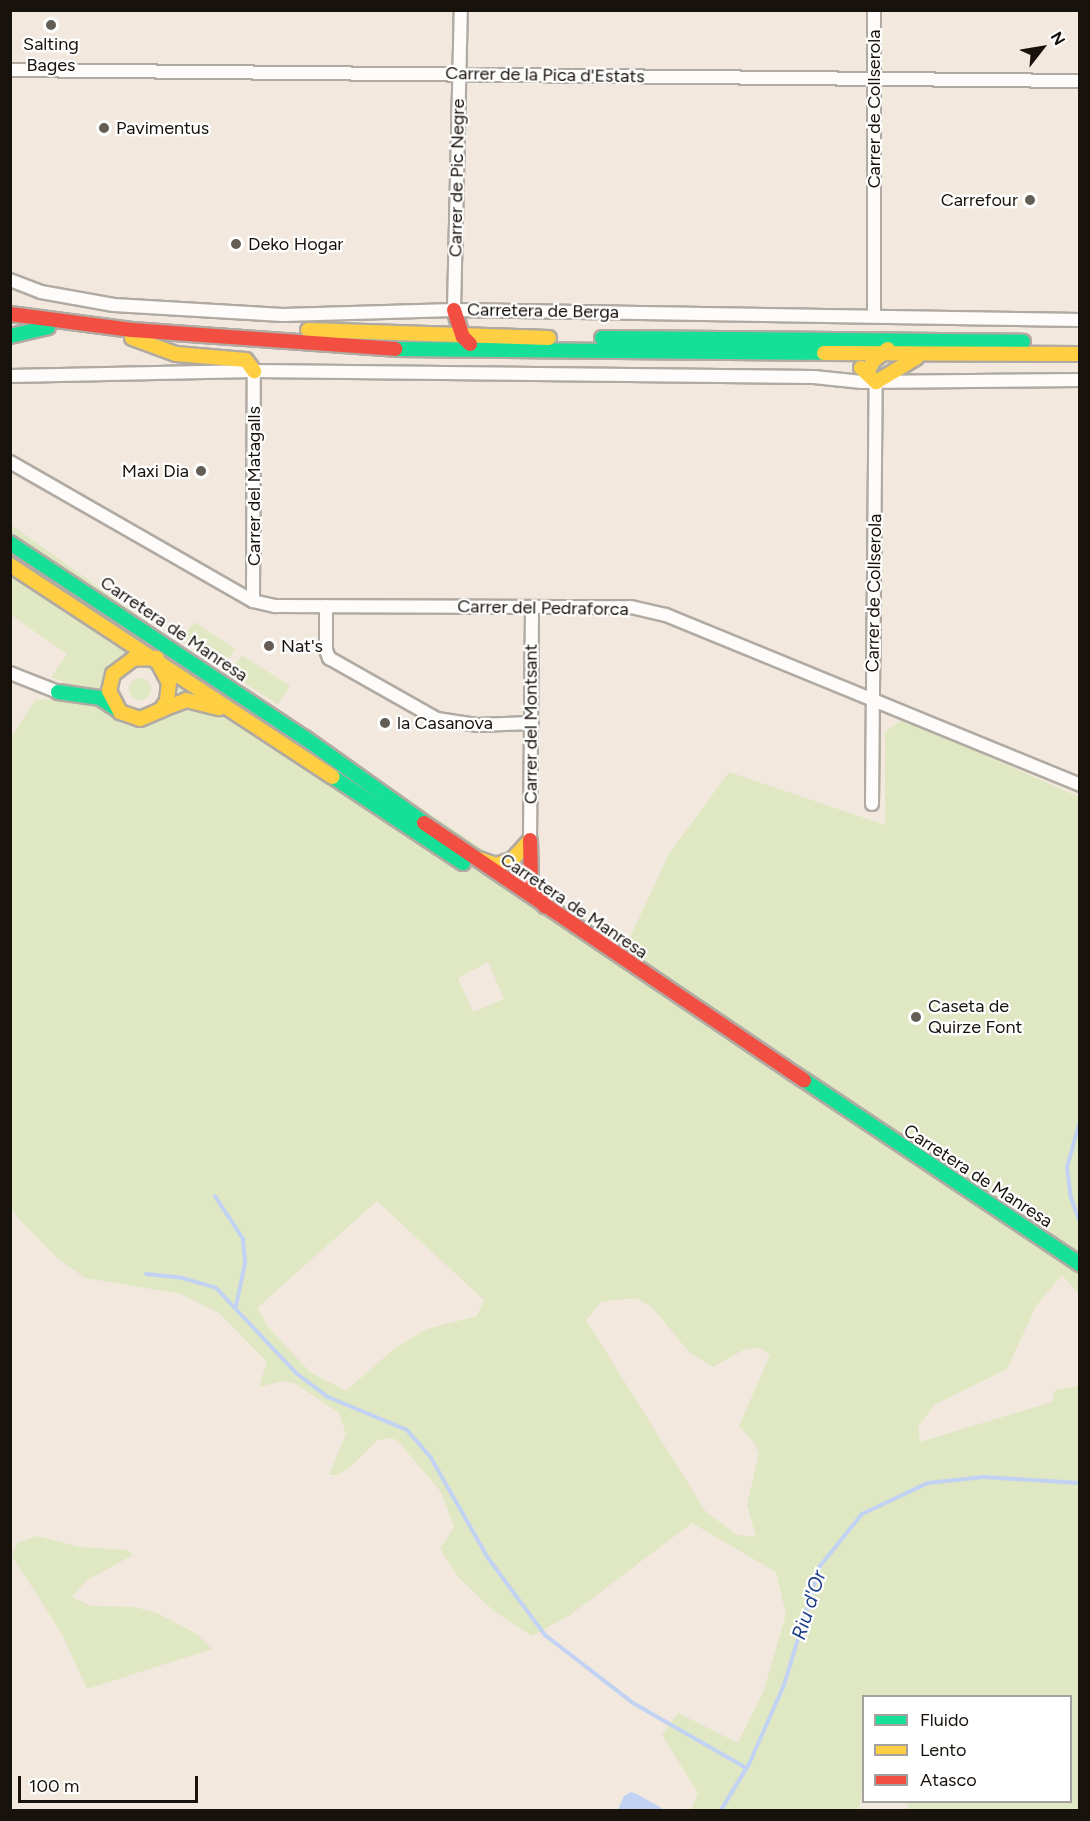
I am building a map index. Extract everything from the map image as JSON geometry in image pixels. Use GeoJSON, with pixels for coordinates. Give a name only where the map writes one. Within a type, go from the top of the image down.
{"type":"FeatureCollection","features":[{"type":"Feature","properties":{"kind":"main road"},"geometry":{"type":"LineString","coordinates":[[10,304],[134,320],[463,337],[1080,342]]}},
{"type":"Feature","properties":{"kind":"main road"},"geometry":{"type":"LineString","coordinates":[[391,333],[444,325],[454,310]]}},
{"type":"Feature","properties":{"kind":"main road"},"geometry":{"type":"LineString","coordinates":[[454,310],[463,337],[469,344],[539,345],[568,350]]}},
{"type":"Feature","properties":{"kind":"main road"},"geometry":{"type":"LineString","coordinates":[[10,314],[132,330],[437,352],[568,350],[811,355],[881,354],[918,357],[1080,354]]}},
{"type":"Feature","properties":{"kind":"main road"},"geometry":{"type":"LineString","coordinates":[[10,322],[132,338],[237,345],[294,342]]}},
{"type":"Feature","properties":{"kind":"main road"},"geometry":{"type":"LineString","coordinates":[[10,336],[48,327]]}},
{"type":"Feature","properties":{"kind":"main road"},"geometry":{"type":"LineString","coordinates":[[132,338],[176,354],[246,360],[254,371]]}},
{"type":"Feature","properties":{"kind":"main road"},"geometry":{"type":"LineString","coordinates":[[786,340],[809,346],[876,346],[891,370]]}},
{"type":"Feature","properties":{"kind":"main road"},"geometry":{"type":"LineString","coordinates":[[871,377],[881,354],[891,348],[1013,349],[1040,342]]}},
{"type":"Feature","properties":{"kind":"main road"},"geometry":{"type":"LineString","coordinates":[[811,355],[848,360],[871,377]]}},
{"type":"Feature","properties":{"kind":"main road"},"geometry":{"type":"LineString","coordinates":[[871,377],[918,357]]}},
{"type":"Feature","properties":{"kind":"main road"},"geometry":{"type":"LineString","coordinates":[[10,535],[54,570],[100,612],[148,645],[169,683],[167,701],[158,711]]}},
{"type":"Feature","properties":{"kind":"main road"},"geometry":{"type":"LineString","coordinates":[[10,543],[54,570]]}},
{"type":"Feature","properties":{"kind":"main road"},"geometry":{"type":"LineString","coordinates":[[10,565],[64,602],[155,658],[238,716],[440,849],[498,878]]}},
{"type":"Feature","properties":{"kind":"main road","name":"Carretera de Manresa"},"geometry":{"type":"LineString","coordinates":[[54,570],[274,718],[470,855],[498,878],[1080,1264]]}},
{"type":"Feature","properties":{"kind":"main road"},"geometry":{"type":"LineString","coordinates":[[64,602],[110,640],[120,666]]}},
{"type":"Feature","properties":{"kind":"main road"},"geometry":{"type":"LineString","coordinates":[[120,712],[111,700],[112,678],[120,666],[133,659],[155,658],[176,663],[274,718]]}},
{"type":"Feature","properties":{"kind":"main road"},"geometry":{"type":"LineString","coordinates":[[58,692],[112,678]]}},
{"type":"Feature","properties":{"kind":"main road"},"geometry":{"type":"LineString","coordinates":[[58,692],[100,698],[120,712],[140,719],[186,700],[207,703],[238,716]]}},
{"type":"Feature","properties":{"kind":"main road"},"geometry":{"type":"LineString","coordinates":[[470,855],[496,865],[513,859],[530,840]]}},
{"type":"Feature","properties":{"kind":"main road"},"geometry":{"type":"LineString","coordinates":[[530,840],[531,881],[549,912]]}},
{"type":"Feature","properties":{"kind":"street","name":"Carrer de Pic Negre"},"geometry":{"type":"LineString","coordinates":[[454,310],[461,10]]}},
{"type":"Feature","properties":{"kind":"street","name":"Carrer de Collserola"},"geometry":{"type":"LineString","coordinates":[[874,10],[874,315]]}},
{"type":"Feature","properties":{"kind":"street","name":"Carrer de la Pica d'Estats"},"geometry":{"type":"LineString","coordinates":[[10,70],[1080,81]]}},
{"type":"Feature","properties":{"kind":"street","name":"Carretera de Berga"},"geometry":{"type":"LineString","coordinates":[[10,280],[41,292],[155,308],[283,315],[454,310],[1080,320]]}},
{"type":"Feature","properties":{"kind":"street"},"geometry":{"type":"LineString","coordinates":[[10,376],[254,371],[1080,380]]}},
{"type":"Feature","properties":{"kind":"street","name":"Carrer del Matagalls"},"geometry":{"type":"LineString","coordinates":[[253,600],[254,371]]}},
{"type":"Feature","properties":{"kind":"street","name":"Carrer de Collserola"},"geometry":{"type":"LineString","coordinates":[[871,377],[872,804]]}},
{"type":"Feature","properties":{"kind":"street","name":"Carrer del Pedraforca"},"geometry":{"type":"LineString","coordinates":[[10,462],[253,600],[275,606],[631,607],[666,615],[873,697],[1080,784]]}},
{"type":"Feature","properties":{"kind":"street"},"geometry":{"type":"LineString","coordinates":[[326,606],[326,650],[329,658],[437,719],[477,725],[532,723]]}},
{"type":"Feature","properties":{"kind":"street","name":"Carrer del Montsant"},"geometry":{"type":"LineString","coordinates":[[530,840],[532,608]]}},
{"type":"Feature","properties":{"kind":"street"},"geometry":{"type":"LineString","coordinates":[[10,673],[58,692]]}},
{"type":"Feature","properties":{"kind":"green space"},"geometry":{"type":"Polygon","coordinates":[[[10,524],[157,629],[626,946],[669,854],[729,772],[885,825],[885,732],[904,719],[1079,797],[1079,1294],[1062,1275],[1036,1306],[1007,1369],[934,1405],[918,1427],[920,1442],[1052,1402],[1055,1390],[1079,1386],[1079,1810],[907,1810],[908,1803],[1072,1803],[1072,1695],[862,1695],[862,1793],[859,1810],[691,1810],[698,1793],[662,1735],[678,1713],[738,1743],[764,1690],[786,1614],[776,1572],[692,1523],[570,1615],[532,1636],[494,1611],[458,1577],[440,1549],[454,1527],[441,1492],[398,1441],[392,1438],[378,1440],[350,1467],[337,1475],[329,1475],[346,1434],[339,1413],[296,1384],[283,1381],[259,1387],[267,1362],[219,1313],[181,1294],[85,1278],[56,1257],[20,1220],[10,1207],[11,738],[35,700],[52,699],[64,682],[51,677],[67,654],[11,615],[10,524]],[[141,666],[121,678],[119,694],[128,707],[144,710],[157,702],[162,687],[155,673],[141,666]],[[488,962],[458,978],[473,1012],[504,999],[488,962]],[[377,1201],[257,1308],[269,1328],[310,1372],[346,1391],[395,1348],[427,1329],[477,1316],[484,1300],[377,1201]],[[637,1299],[601,1302],[586,1320],[706,1512],[737,1535],[756,1537],[747,1505],[759,1453],[753,1441],[739,1426],[770,1355],[760,1348],[745,1349],[713,1367],[689,1352],[651,1306],[637,1299]]]}},
{"type":"Feature","properties":{"kind":"green space"},"geometry":{"type":"Polygon","coordinates":[[[194,622],[235,649],[223,667],[182,640],[194,622]]]}},
{"type":"Feature","properties":{"kind":"green space"},"geometry":{"type":"Polygon","coordinates":[[[242,655],[290,686],[278,704],[230,673],[242,655]]]}},
{"type":"Feature","properties":{"kind":"green space"},"geometry":{"type":"Polygon","coordinates":[[[140,678],[148,681],[151,689],[148,697],[140,700],[132,697],[129,689],[132,681],[140,678]]]}},
{"type":"Feature","properties":{"kind":"green space"},"geometry":{"type":"Polygon","coordinates":[[[37,1536],[80,1547],[127,1550],[133,1555],[87,1580],[72,1597],[91,1606],[134,1607],[157,1613],[197,1634],[212,1649],[87,1689],[62,1634],[12,1556],[17,1543],[37,1536]]]}},
{"type":"Feature","properties":{"kind":"water"},"geometry":{"type":"Polygon","coordinates":[[[631,1792],[665,1810],[618,1810],[624,1796],[631,1792]]]}},
{"type":"Feature","properties":{"kind":"waterway"},"geometry":{"type":"LineString","coordinates":[[1080,1121],[1067,1167],[1071,1198],[1080,1223]]}},
{"type":"Feature","properties":{"kind":"waterway"},"geometry":{"type":"LineString","coordinates":[[215,1196],[243,1239],[245,1263],[236,1306]]}},
{"type":"Feature","properties":{"kind":"waterway"},"geometry":{"type":"LineString","coordinates":[[146,1274],[182,1278],[216,1288],[296,1373],[328,1397],[407,1430],[431,1458],[488,1558],[545,1635],[633,1703],[746,1768]]}},
{"type":"Feature","properties":{"kind":"waterway","name":"Riu d'Or"},"geometry":{"type":"LineString","coordinates":[[721,1810],[749,1764],[784,1685],[820,1566],[862,1514],[928,1483],[984,1477],[1080,1483]]}},
{"type":"Feature","properties":{"kind":"traffic: fast"},"geometry":{"type":"LineString","coordinates":[[10,336],[48,327]]}},
{"type":"Feature","properties":{"kind":"traffic: fast"},"geometry":{"type":"LineString","coordinates":[[602,338],[1023,342]]}},
{"type":"Feature","properties":{"kind":"traffic: fast"},"geometry":{"type":"LineString","coordinates":[[395,349],[824,353]]}},
{"type":"Feature","properties":{"kind":"traffic: fast"},"geometry":{"type":"LineString","coordinates":[[10,543],[305,738],[424,823]]}},
{"type":"Feature","properties":{"kind":"traffic: fast"},"geometry":{"type":"LineString","coordinates":[[58,692],[100,698],[118,710]]}},
{"type":"Feature","properties":{"kind":"traffic: fast"},"geometry":{"type":"LineString","coordinates":[[333,777],[463,863]]}},
{"type":"Feature","properties":{"kind":"traffic: fast"},"geometry":{"type":"LineString","coordinates":[[804,1080],[1080,1264]]}},
{"type":"Feature","properties":{"kind":"traffic: slow"},"geometry":{"type":"LineString","coordinates":[[308,330],[549,338]]}},
{"type":"Feature","properties":{"kind":"traffic: slow"},"geometry":{"type":"LineString","coordinates":[[132,338],[176,354],[246,360],[254,371]]}},
{"type":"Feature","properties":{"kind":"traffic: slow"},"geometry":{"type":"LineString","coordinates":[[867,373],[873,361],[888,349]]}},
{"type":"Feature","properties":{"kind":"traffic: slow"},"geometry":{"type":"LineString","coordinates":[[824,353],[1080,354]]}},
{"type":"Feature","properties":{"kind":"traffic: slow"},"geometry":{"type":"LineString","coordinates":[[861,368],[876,382],[916,358]]}},
{"type":"Feature","properties":{"kind":"traffic: slow"},"geometry":{"type":"LineString","coordinates":[[10,565],[333,777]]}},
{"type":"Feature","properties":{"kind":"traffic: slow"},"geometry":{"type":"LineString","coordinates":[[157,658],[133,659],[113,674],[109,691],[120,712],[140,719],[161,710],[167,701],[169,683],[158,662]]}},
{"type":"Feature","properties":{"kind":"traffic: slow"},"geometry":{"type":"LineString","coordinates":[[158,711],[186,700],[219,708]]}},
{"type":"Feature","properties":{"kind":"traffic: slow"},"geometry":{"type":"LineString","coordinates":[[479,859],[496,865],[513,859],[530,840]]}},
{"type":"Feature","properties":{"kind":"traffic: jam"},"geometry":{"type":"LineString","coordinates":[[454,310],[463,337],[470,344]]}},
{"type":"Feature","properties":{"kind":"traffic: jam"},"geometry":{"type":"LineString","coordinates":[[10,314],[132,330],[395,349]]}},
{"type":"Feature","properties":{"kind":"traffic: jam"},"geometry":{"type":"LineString","coordinates":[[424,823],[804,1080]]}},
{"type":"Feature","properties":{"kind":"traffic: jam"},"geometry":{"type":"LineString","coordinates":[[530,840],[531,881],[545,906]]}},
{"type":"Feature","properties":{"kind":"place","name":"Salting Bages"},"geometry":{"type":"Point","coordinates":[51,25]}},
{"type":"Feature","properties":{"kind":"place","name":"Pavimentus"},"geometry":{"type":"Point","coordinates":[104,128]}},
{"type":"Feature","properties":{"kind":"place","name":"Carrefour"},"geometry":{"type":"Point","coordinates":[1030,200]}},
{"type":"Feature","properties":{"kind":"place","name":"Deko Hogar"},"geometry":{"type":"Point","coordinates":[236,244]}},
{"type":"Feature","properties":{"kind":"place","name":"Maxi Dia"},"geometry":{"type":"Point","coordinates":[201,471]}},
{"type":"Feature","properties":{"kind":"place","name":"Nat's"},"geometry":{"type":"Point","coordinates":[269,646]}},
{"type":"Feature","properties":{"kind":"place","name":"la Casanova"},"geometry":{"type":"Point","coordinates":[385,723]}},
{"type":"Feature","properties":{"kind":"place","name":"Caseta de Quirze Font"},"geometry":{"type":"Point","coordinates":[916,1017]}}]}
